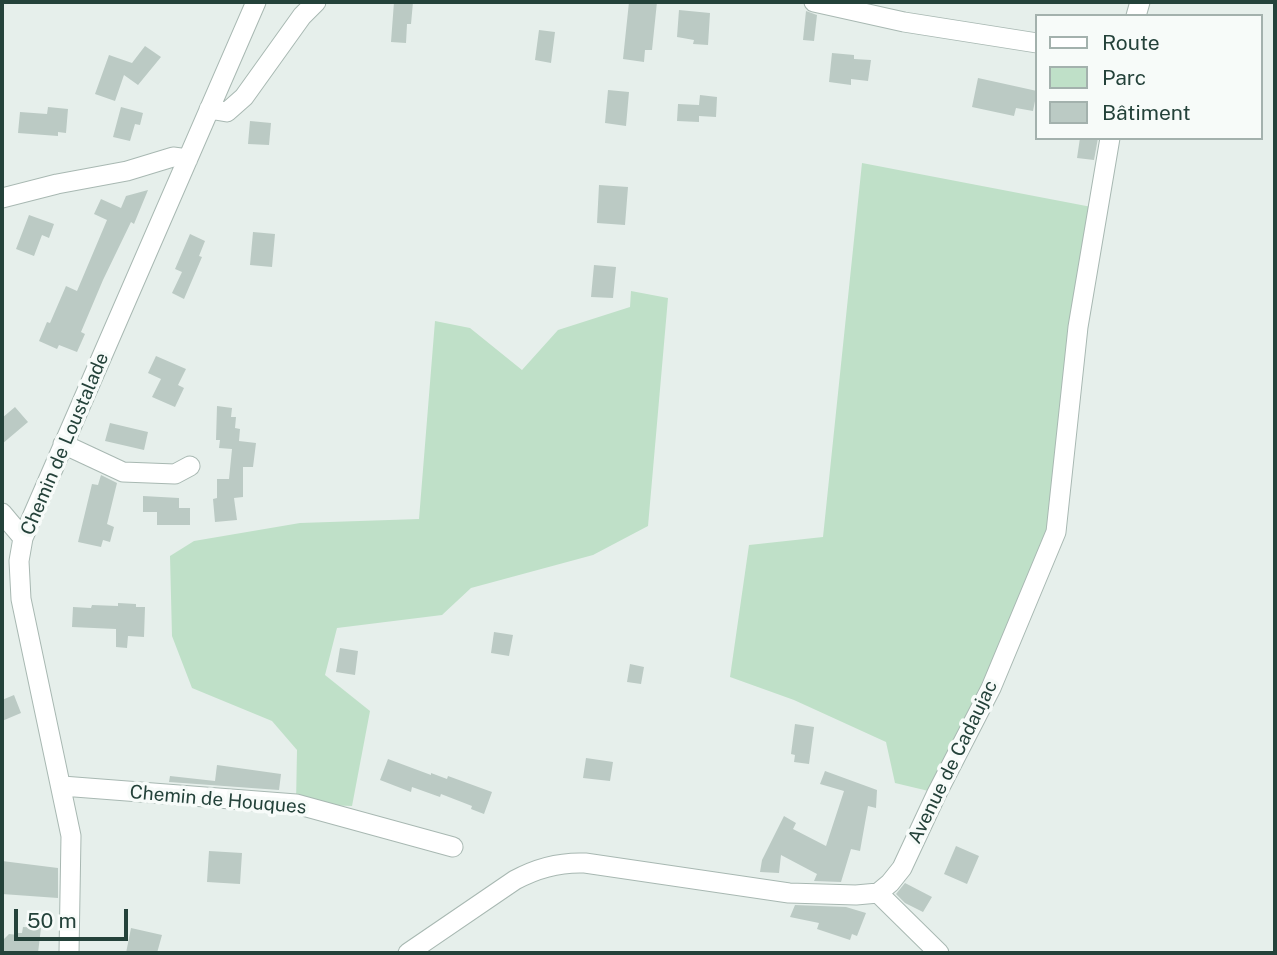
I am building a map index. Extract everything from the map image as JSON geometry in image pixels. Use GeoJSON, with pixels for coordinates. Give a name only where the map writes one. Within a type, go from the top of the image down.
{"type":"FeatureCollection","features":[{"type":"Feature","properties":{"kind":"street","name":"Chemin de Loustalade"},"geometry":{"type":"LineString","coordinates":[[69,953],[71,836],[20,598],[19,561],[23,538],[257,2]]}},
{"type":"Feature","properties":{"kind":"street"},"geometry":{"type":"LineString","coordinates":[[209,109],[227,112],[244,97],[302,16],[316,2]]}},
{"type":"Feature","properties":{"kind":"street"},"geometry":{"type":"LineString","coordinates":[[814,2],[904,22],[1036,43]]}},
{"type":"Feature","properties":{"kind":"street","name":"Avenue de Cadaujac"},"geometry":{"type":"LineString","coordinates":[[878,893],[902,867],[991,688],[1056,532],[1078,327],[1110,140]]}},
{"type":"Feature","properties":{"kind":"street"},"geometry":{"type":"LineString","coordinates":[[2,198],[173,157],[188,159]]}},
{"type":"Feature","properties":{"kind":"street"},"geometry":{"type":"LineString","coordinates":[[63,444],[123,472],[175,474],[190,466]]}},
{"type":"Feature","properties":{"kind":"street"},"geometry":{"type":"LineString","coordinates":[[2,513],[23,538]]}},
{"type":"Feature","properties":{"kind":"street","name":"Chemin de Houques"},"geometry":{"type":"LineString","coordinates":[[62,786],[296,804],[453,847]]}},
{"type":"Feature","properties":{"kind":"street"},"geometry":{"type":"LineString","coordinates":[[408,953],[515,880],[560,864],[585,863],[789,893],[878,893],[939,953]]}},
{"type":"Feature","properties":{"kind":"green space"},"geometry":{"type":"Polygon","coordinates":[[[862,163],[1102,209],[1044,551],[937,793],[895,783],[886,742],[794,700],[730,677],[749,545],[823,537],[862,163]]]}},
{"type":"Feature","properties":{"kind":"green space"},"geometry":{"type":"Polygon","coordinates":[[[631,291],[668,298],[648,526],[593,555],[471,588],[442,615],[337,628],[325,675],[370,711],[352,806],[296,804],[297,750],[272,721],[192,688],[172,636],[170,556],[194,541],[300,523],[419,519],[435,321],[470,328],[522,370],[558,330],[630,307],[631,291]]]}},
{"type":"Feature","properties":{"kind":"building"},"geometry":{"type":"Polygon","coordinates":[[[394,2],[413,2],[411,24],[407,24],[406,43],[391,42],[394,2]]]}},
{"type":"Feature","properties":{"kind":"building"},"geometry":{"type":"Polygon","coordinates":[[[629,2],[657,2],[652,50],[645,50],[644,62],[623,59],[629,2]]]}},
{"type":"Feature","properties":{"kind":"building"},"geometry":{"type":"Polygon","coordinates":[[[679,10],[710,13],[708,45],[693,44],[694,40],[677,37],[679,10]]]}},
{"type":"Feature","properties":{"kind":"building"},"geometry":{"type":"Polygon","coordinates":[[[806,11],[817,15],[814,41],[803,40],[806,11]]]}},
{"type":"Feature","properties":{"kind":"building"},"geometry":{"type":"Polygon","coordinates":[[[539,30],[555,32],[551,63],[535,60],[539,30]]]}},
{"type":"Feature","properties":{"kind":"building"},"geometry":{"type":"Polygon","coordinates":[[[145,46],[161,57],[138,85],[124,75],[115,101],[95,94],[109,55],[132,63],[145,46]]]}},
{"type":"Feature","properties":{"kind":"building"},"geometry":{"type":"Polygon","coordinates":[[[832,53],[871,60],[868,81],[851,79],[851,85],[829,82],[832,53]]]}},
{"type":"Feature","properties":{"kind":"building"},"geometry":{"type":"Polygon","coordinates":[[[978,78],[1036,91],[1033,111],[1016,108],[1014,116],[972,107],[978,78]]]}},
{"type":"Feature","properties":{"kind":"building"},"geometry":{"type":"Polygon","coordinates":[[[608,90],[629,92],[626,126],[605,123],[608,90]]]}},
{"type":"Feature","properties":{"kind":"building"},"geometry":{"type":"Polygon","coordinates":[[[700,95],[717,97],[716,117],[699,116],[699,122],[677,121],[678,104],[699,105],[700,95]]]}},
{"type":"Feature","properties":{"kind":"building"},"geometry":{"type":"Polygon","coordinates":[[[48,107],[68,109],[66,133],[58,132],[58,136],[18,133],[20,112],[47,114],[48,107]]]}},
{"type":"Feature","properties":{"kind":"building"},"geometry":{"type":"Polygon","coordinates":[[[121,107],[143,113],[140,125],[135,124],[130,141],[113,137],[121,107]]]}},
{"type":"Feature","properties":{"kind":"building"},"geometry":{"type":"Polygon","coordinates":[[[250,121],[271,123],[269,145],[248,144],[250,121]]]}},
{"type":"Feature","properties":{"kind":"building"},"geometry":{"type":"Polygon","coordinates":[[[1080,140],[1098,140],[1094,160],[1077,158],[1080,140]]]}},
{"type":"Feature","properties":{"kind":"building"},"geometry":{"type":"Polygon","coordinates":[[[599,185],[628,187],[625,225],[597,223],[599,185]]]}},
{"type":"Feature","properties":{"kind":"building"},"geometry":{"type":"Polygon","coordinates":[[[148,190],[134,224],[131,222],[103,280],[81,332],[85,334],[77,352],[59,345],[57,349],[39,341],[66,286],[77,291],[107,220],[94,214],[101,199],[121,208],[126,196],[148,190]]]}},
{"type":"Feature","properties":{"kind":"building"},"geometry":{"type":"Polygon","coordinates":[[[29,215],[54,224],[49,238],[42,235],[34,256],[16,249],[29,215]]]}},
{"type":"Feature","properties":{"kind":"building"},"geometry":{"type":"Polygon","coordinates":[[[253,232],[275,234],[272,267],[250,265],[253,232]]]}},
{"type":"Feature","properties":{"kind":"building"},"geometry":{"type":"Polygon","coordinates":[[[190,234],[205,241],[199,256],[202,257],[184,299],[172,293],[182,272],[175,269],[190,234]]]}},
{"type":"Feature","properties":{"kind":"building"},"geometry":{"type":"Polygon","coordinates":[[[594,265],[616,267],[613,298],[591,297],[594,265]]]}},
{"type":"Feature","properties":{"kind":"building"},"geometry":{"type":"Polygon","coordinates":[[[156,356],[186,369],[178,385],[184,388],[175,407],[152,397],[161,379],[148,373],[156,356]]]}},
{"type":"Feature","properties":{"kind":"building"},"geometry":{"type":"Polygon","coordinates":[[[217,406],[232,408],[231,417],[236,417],[235,428],[240,429],[239,441],[256,443],[253,467],[243,467],[243,497],[234,498],[237,520],[215,522],[213,499],[217,498],[217,479],[229,479],[232,449],[219,448],[220,440],[216,440],[217,406]]]}},
{"type":"Feature","properties":{"kind":"building"},"geometry":{"type":"Polygon","coordinates":[[[15,407],[28,422],[2,444],[2,418],[15,407]]]}},
{"type":"Feature","properties":{"kind":"building"},"geometry":{"type":"Polygon","coordinates":[[[110,423],[148,432],[144,450],[105,441],[110,423]]]}},
{"type":"Feature","properties":{"kind":"building"},"geometry":{"type":"Polygon","coordinates":[[[101,475],[117,483],[107,524],[114,527],[110,542],[103,540],[101,547],[78,542],[92,484],[98,485],[101,475]]]}},
{"type":"Feature","properties":{"kind":"building"},"geometry":{"type":"Polygon","coordinates":[[[143,496],[179,498],[179,508],[190,508],[190,525],[157,525],[157,512],[143,512],[143,496]]]}},
{"type":"Feature","properties":{"kind":"building"},"geometry":{"type":"Polygon","coordinates":[[[118,603],[145,607],[144,637],[128,636],[127,648],[116,647],[116,629],[72,627],[73,607],[118,606],[118,603]]]}},
{"type":"Feature","properties":{"kind":"building"},"geometry":{"type":"Polygon","coordinates":[[[494,632],[513,635],[509,656],[491,653],[494,632]]]}},
{"type":"Feature","properties":{"kind":"building"},"geometry":{"type":"Polygon","coordinates":[[[340,648],[358,651],[355,675],[336,672],[340,648]]]}},
{"type":"Feature","properties":{"kind":"building"},"geometry":{"type":"Polygon","coordinates":[[[630,664],[644,667],[641,684],[627,682],[630,664]]]}},
{"type":"Feature","properties":{"kind":"building"},"geometry":{"type":"Polygon","coordinates":[[[14,695],[21,713],[2,721],[2,700],[14,695]]]}},
{"type":"Feature","properties":{"kind":"building"},"geometry":{"type":"Polygon","coordinates":[[[795,724],[814,727],[809,764],[794,762],[795,755],[791,754],[795,724]]]}},
{"type":"Feature","properties":{"kind":"building"},"geometry":{"type":"Polygon","coordinates":[[[586,758],[613,762],[610,781],[583,778],[586,758]]]}},
{"type":"Feature","properties":{"kind":"building"},"geometry":{"type":"Polygon","coordinates":[[[388,759],[431,775],[447,779],[448,776],[492,792],[484,814],[471,809],[472,806],[441,794],[440,797],[412,787],[411,792],[380,780],[388,759]]]}},
{"type":"Feature","properties":{"kind":"building"},"geometry":{"type":"Polygon","coordinates":[[[217,765],[281,774],[279,790],[169,782],[170,776],[215,781],[217,765]]]}},
{"type":"Feature","properties":{"kind":"building"},"geometry":{"type":"Polygon","coordinates":[[[825,771],[877,790],[876,808],[868,806],[860,851],[851,849],[841,882],[814,881],[817,874],[781,855],[779,873],[760,872],[762,860],[784,816],[796,823],[793,829],[826,846],[844,791],[820,784],[825,771]]]}},
{"type":"Feature","properties":{"kind":"building"},"geometry":{"type":"Polygon","coordinates":[[[956,846],[979,856],[967,884],[944,874],[956,846]]]}},
{"type":"Feature","properties":{"kind":"building"},"geometry":{"type":"Polygon","coordinates":[[[209,851],[242,853],[240,884],[207,882],[209,851]]]}},
{"type":"Feature","properties":{"kind":"building"},"geometry":{"type":"Polygon","coordinates":[[[2,861],[58,868],[58,898],[2,894],[2,861]]]}},
{"type":"Feature","properties":{"kind":"building"},"geometry":{"type":"Polygon","coordinates":[[[905,883],[932,897],[923,912],[905,903],[896,894],[905,883]]]}},
{"type":"Feature","properties":{"kind":"building"},"geometry":{"type":"Polygon","coordinates":[[[795,905],[846,907],[866,913],[857,936],[852,934],[850,940],[817,929],[819,923],[790,917],[795,905]]]}},
{"type":"Feature","properties":{"kind":"building"},"geometry":{"type":"Polygon","coordinates":[[[23,927],[41,928],[38,953],[2,951],[3,940],[9,934],[22,933],[23,927]]]}},
{"type":"Feature","properties":{"kind":"building"},"geometry":{"type":"Polygon","coordinates":[[[131,928],[162,935],[157,953],[126,953],[131,928]]]}}]}
